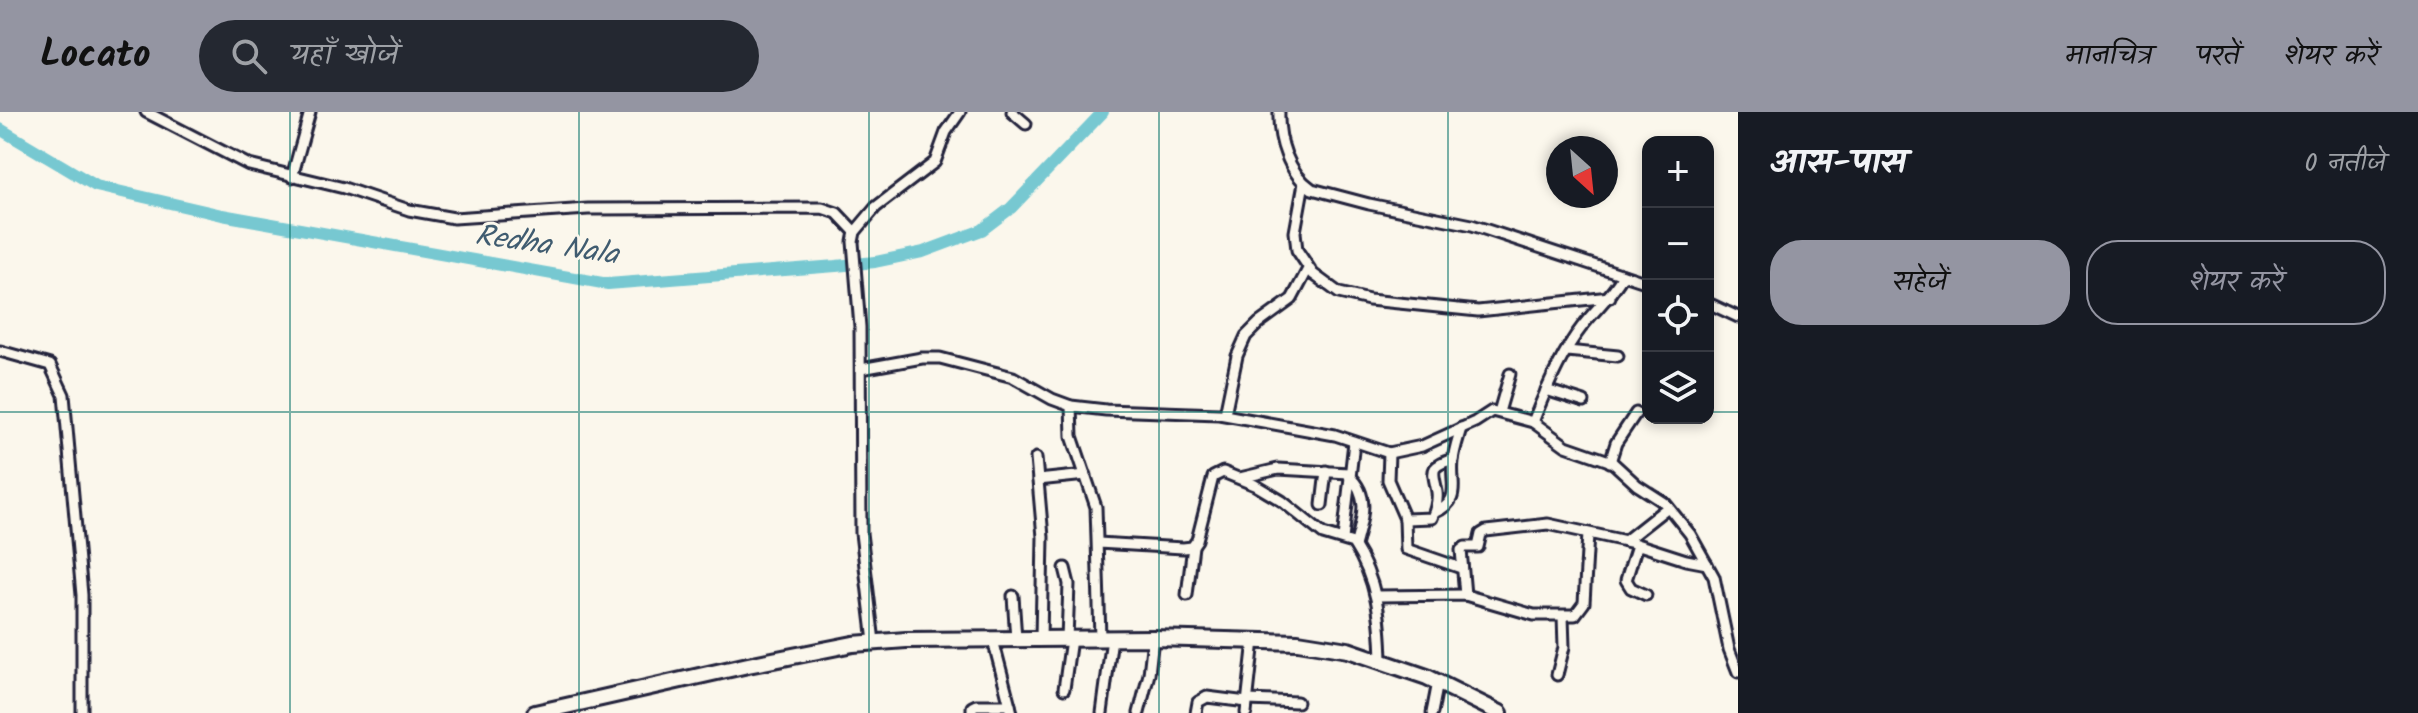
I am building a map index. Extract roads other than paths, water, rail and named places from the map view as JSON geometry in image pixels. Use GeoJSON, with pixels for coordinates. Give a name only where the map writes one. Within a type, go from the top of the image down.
{"type":"FeatureCollection","features":[{"type":"Feature","properties":{"kind":"highway"},"geometry":{"type":"LineString","coordinates":[[535,713],[809,651],[874,642],[1106,638],[1254,640],[1353,651],[1438,682],[1500,713]]}},
{"type":"Feature","properties":{"kind":"street"},"geometry":{"type":"LineString","coordinates":[[146,112],[249,165],[443,217],[588,209],[822,208],[837,213],[855,232]]}},
{"type":"Feature","properties":{"kind":"street"},"geometry":{"type":"LineString","coordinates":[[292,177],[310,112]]}},
{"type":"Feature","properties":{"kind":"street"},"geometry":{"type":"LineString","coordinates":[[874,642],[861,533],[861,369],[853,242],[855,232],[876,207],[935,162],[946,132],[960,112]]}},
{"type":"Feature","properties":{"kind":"street"},"geometry":{"type":"LineString","coordinates":[[1012,112],[1026,124]]}},
{"type":"Feature","properties":{"kind":"street"},"geometry":{"type":"LineString","coordinates":[[1279,112],[1283,147],[1304,183],[1322,193],[1493,231],[1617,285]]}},
{"type":"Feature","properties":{"kind":"street"},"geometry":{"type":"LineString","coordinates":[[1304,183],[1295,232],[1297,250],[1308,269],[1328,286],[1351,297],[1478,311],[1617,285],[1642,283]]}},
{"type":"Feature","properties":{"kind":"street"},"geometry":{"type":"LineString","coordinates":[[1225,414],[1237,356],[1246,336],[1292,299],[1308,269]]}},
{"type":"Feature","properties":{"kind":"street"},"geometry":{"type":"LineString","coordinates":[[1533,422],[1546,390],[1579,330],[1617,285]]}},
{"type":"Feature","properties":{"kind":"street"},"geometry":{"type":"LineString","coordinates":[[1714,306],[1738,317]]}},
{"type":"Feature","properties":{"kind":"street"},"geometry":{"type":"LineString","coordinates":[[0,351],[50,365],[60,382],[67,405],[82,595],[82,713]]}},
{"type":"Feature","properties":{"kind":"street"},"geometry":{"type":"LineString","coordinates":[[1567,351],[1618,356]]}},
{"type":"Feature","properties":{"kind":"street"},"geometry":{"type":"LineString","coordinates":[[861,369],[922,358],[940,358],[1013,377],[1071,406],[1225,414],[1324,433],[1389,453],[1422,446],[1489,412],[1533,422],[1566,446],[1610,462],[1668,507],[1690,534],[1714,577],[1725,634],[1738,672]]}},
{"type":"Feature","properties":{"kind":"street"},"geometry":{"type":"LineString","coordinates":[[1499,412],[1510,374]]}},
{"type":"Feature","properties":{"kind":"street"},"geometry":{"type":"LineString","coordinates":[[1546,390],[1584,402]]}},
{"type":"Feature","properties":{"kind":"street"},"geometry":{"type":"LineString","coordinates":[[1071,406],[1070,428],[1096,507],[1106,638],[1102,713]]}},
{"type":"Feature","properties":{"kind":"street"},"geometry":{"type":"LineString","coordinates":[[1610,462],[1616,443],[1636,413]]}},
{"type":"Feature","properties":{"kind":"street"},"geometry":{"type":"LineString","coordinates":[[1405,519],[1428,520],[1448,505],[1454,493],[1453,459],[1461,428]]}},
{"type":"Feature","properties":{"kind":"street"},"geometry":{"type":"LineString","coordinates":[[1343,539],[1354,442]]}},
{"type":"Feature","properties":{"kind":"street"},"geometry":{"type":"LineString","coordinates":[[1389,453],[1390,487],[1405,519],[1406,549],[1461,568]]}},
{"type":"Feature","properties":{"kind":"street"},"geometry":{"type":"LineString","coordinates":[[1036,458],[1043,537],[1041,639]]}},
{"type":"Feature","properties":{"kind":"street"},"geometry":{"type":"LineString","coordinates":[[1434,513],[1437,497],[1432,477],[1434,468],[1438,463],[1453,459]]}},
{"type":"Feature","properties":{"kind":"street"},"geometry":{"type":"LineString","coordinates":[[1240,478],[1278,469],[1349,474],[1363,499],[1363,515],[1355,546]]}},
{"type":"Feature","properties":{"kind":"street"},"geometry":{"type":"LineString","coordinates":[[1322,505],[1326,471]]}},
{"type":"Feature","properties":{"kind":"street"},"geometry":{"type":"LineString","coordinates":[[1187,595],[1193,546],[1213,477],[1223,472],[1282,501],[1323,534],[1355,546],[1377,596],[1382,661]]}},
{"type":"Feature","properties":{"kind":"street"},"geometry":{"type":"LineString","coordinates":[[1038,480],[1086,475]]}},
{"type":"Feature","properties":{"kind":"street"},"geometry":{"type":"LineString","coordinates":[[1625,541],[1668,507]]}},
{"type":"Feature","properties":{"kind":"street"},"geometry":{"type":"LineString","coordinates":[[1465,595],[1461,550],[1478,547],[1481,534],[1486,531],[1548,524],[1707,564]]}},
{"type":"Feature","properties":{"kind":"street"},"geometry":{"type":"LineString","coordinates":[[1377,596],[1465,595],[1534,615],[1575,615],[1584,603],[1588,534]]}},
{"type":"Feature","properties":{"kind":"street"},"geometry":{"type":"LineString","coordinates":[[1098,543],[1193,546]]}},
{"type":"Feature","properties":{"kind":"street"},"geometry":{"type":"LineString","coordinates":[[1637,545],[1626,580],[1631,588],[1646,595]]}},
{"type":"Feature","properties":{"kind":"street"},"geometry":{"type":"LineString","coordinates":[[1064,689],[1069,639],[1069,584],[1065,568]]}},
{"type":"Feature","properties":{"kind":"street"},"geometry":{"type":"LineString","coordinates":[[1013,596],[1016,639]]}},
{"type":"Feature","properties":{"kind":"street"},"geometry":{"type":"LineString","coordinates":[[1557,675],[1564,647],[1563,616]]}},
{"type":"Feature","properties":{"kind":"street"},"geometry":{"type":"LineString","coordinates":[[1139,713],[1149,674],[1153,638]]}},
{"type":"Feature","properties":{"kind":"street"},"geometry":{"type":"LineString","coordinates":[[972,713],[972,707],[976,705],[1011,709],[993,640]]}},
{"type":"Feature","properties":{"kind":"street"},"geometry":{"type":"LineString","coordinates":[[1247,705],[1254,640]]}},
{"type":"Feature","properties":{"kind":"street"},"geometry":{"type":"LineString","coordinates":[[1432,713],[1438,682]]}},
{"type":"Feature","properties":{"kind":"street"},"geometry":{"type":"LineString","coordinates":[[1196,713],[1198,702],[1207,697],[1247,705],[1297,702]]}},
{"type":"Feature","properties":{"kind":"waterway","name":"Redha Nala"},"geometry":{"type":"LineString","coordinates":[[0,129],[96,186],[222,215],[608,284],[836,266],[923,252],[982,230],[1011,208],[1103,112]]}}]}
